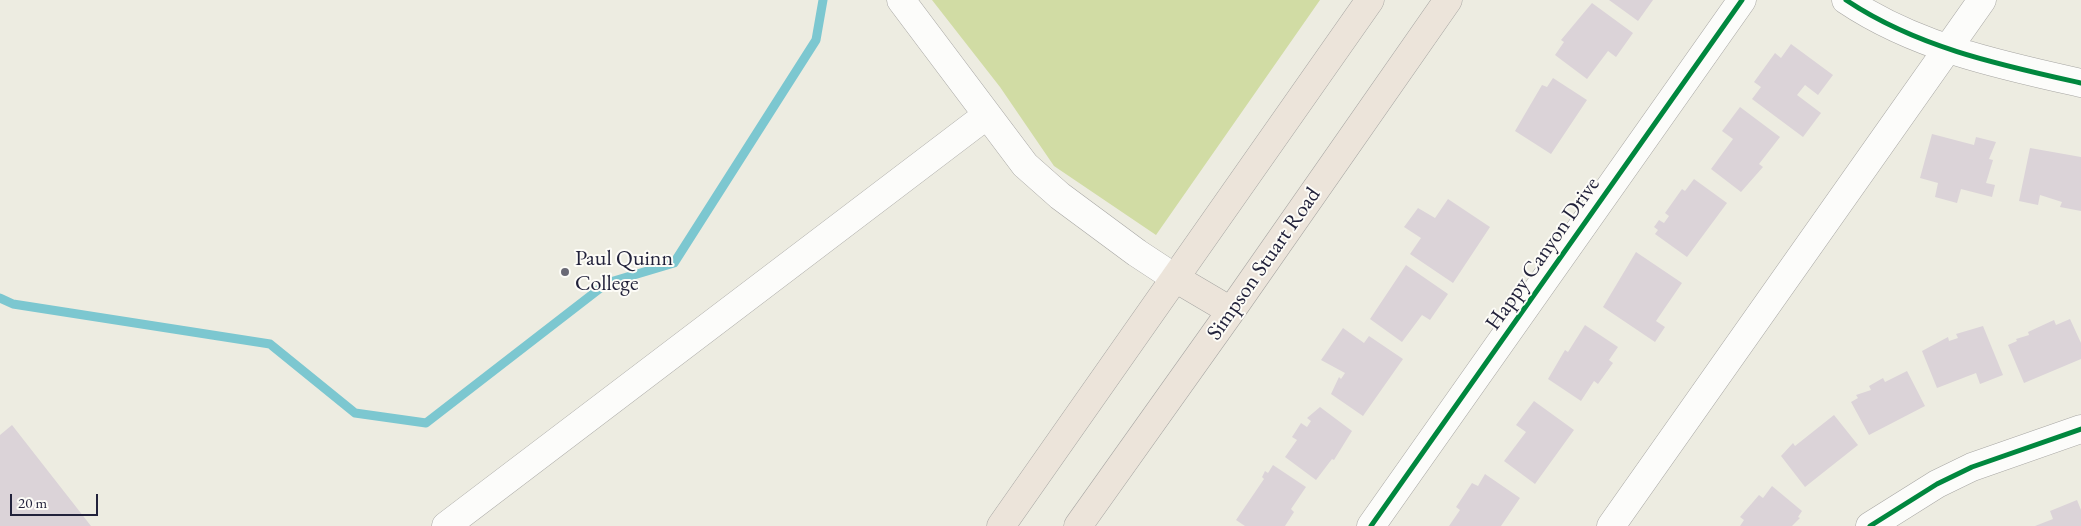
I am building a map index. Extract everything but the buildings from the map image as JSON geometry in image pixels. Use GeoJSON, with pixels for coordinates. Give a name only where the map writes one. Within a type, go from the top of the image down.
{"type":"FeatureCollection","features":[{"type":"Feature","properties":{"kind":"main road"},"geometry":{"type":"LineString","coordinates":[[1001,526],[1370,0]]}},
{"type":"Feature","properties":{"kind":"main road","name":"Simpson Stuart Road"},"geometry":{"type":"LineString","coordinates":[[1078,526],[1448,0]]}},
{"type":"Feature","properties":{"kind":"main road"},"geometry":{"type":"LineString","coordinates":[[1175,278],[1231,311]]}},
{"type":"Feature","properties":{"kind":"street"},"geometry":{"type":"LineString","coordinates":[[901,0],[1025,165],[1060,196],[1175,278]]}},
{"type":"Feature","properties":{"kind":"street","name":"Happy Canyon Drive"},"geometry":{"type":"LineString","coordinates":[[1370,526],[1742,0]]}},
{"type":"Feature","properties":{"kind":"street"},"geometry":{"type":"LineString","coordinates":[[1846,0],[1901,30],[1947,49],[2003,66],[2081,83]]}},
{"type":"Feature","properties":{"kind":"street"},"geometry":{"type":"LineString","coordinates":[[1611,526],[1982,0]]}},
{"type":"Feature","properties":{"kind":"street"},"geometry":{"type":"LineString","coordinates":[[446,526],[987,115]]}},
{"type":"Feature","properties":{"kind":"street"},"geometry":{"type":"LineString","coordinates":[[1870,526],[1937,484],[1972,467],[2081,429]]}},
{"type":"Feature","properties":{"kind":"green space"},"geometry":{"type":"Polygon","coordinates":[[[932,0],[1320,0],[1156,235],[1054,166],[1000,87],[932,0]]]}},
{"type":"Feature","properties":{"kind":"waterway"},"geometry":{"type":"LineString","coordinates":[[0,298],[13,304],[270,344],[355,413],[426,423],[607,283],[674,263],[816,40],[823,0]]}},
{"type":"Feature","properties":{"kind":"cycle path"},"geometry":{"type":"LineString","coordinates":[[1371,526],[1742,0]]}},
{"type":"Feature","properties":{"kind":"cycle path"},"geometry":{"type":"LineString","coordinates":[[1846,0],[1873,16],[1930,42],[1990,61],[2081,83]]}},
{"type":"Feature","properties":{"kind":"cycle path"},"geometry":{"type":"LineString","coordinates":[[1870,526],[1937,484],[1972,467],[2081,429]]}},
{"type":"Feature","properties":{"kind":"place","name":"Paul Quinn College"},"geometry":{"type":"Point","coordinates":[565,272]}}]}
